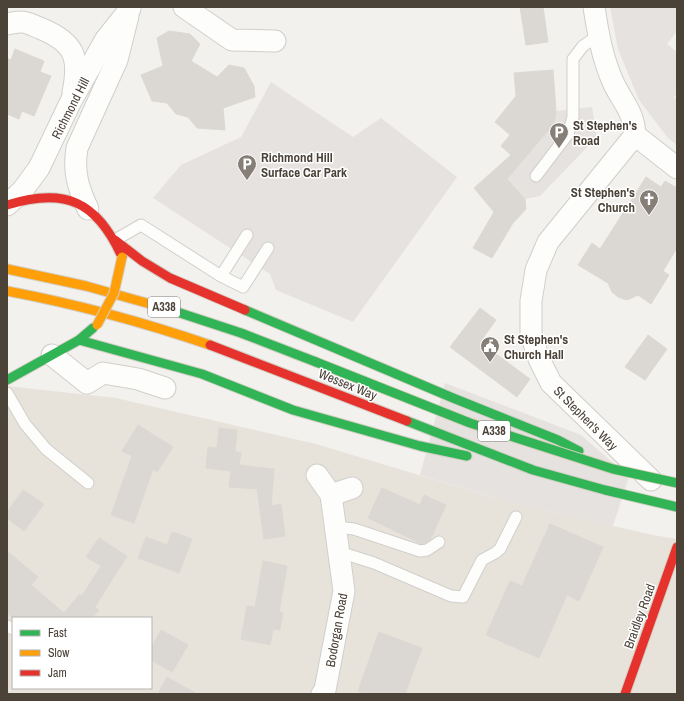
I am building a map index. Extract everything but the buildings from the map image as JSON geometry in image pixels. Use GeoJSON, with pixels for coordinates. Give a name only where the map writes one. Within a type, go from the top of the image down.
{"type":"FeatureCollection","features":[{"type":"Feature","properties":{"kind":"main road"},"geometry":{"type":"LineString","coordinates":[[7,205],[37,197],[68,198],[88,209],[100,219],[115,240],[122,257],[119,283],[109,307],[97,325],[79,340],[7,380]]}},
{"type":"Feature","properties":{"kind":"main road"},"geometry":{"type":"LineString","coordinates":[[115,240],[142,261],[170,278],[453,398],[558,440],[613,469]]}},
{"type":"Feature","properties":{"kind":"main road","name":"Wessex Way"},"geometry":{"type":"LineString","coordinates":[[7,269],[89,286],[148,302],[238,331],[470,423],[613,469],[677,483]]}},
{"type":"Feature","properties":{"kind":"main road","name":"Wessex Way"},"geometry":{"type":"LineString","coordinates":[[7,291],[99,311],[180,335],[244,357],[532,470],[604,490],[677,506]]}},
{"type":"Feature","properties":{"kind":"main road"},"geometry":{"type":"LineString","coordinates":[[79,340],[202,374],[293,410],[420,446],[532,470]]}},
{"type":"Feature","properties":{"kind":"main road","name":"Braidley Road"},"geometry":{"type":"LineString","coordinates":[[625,694],[677,547]]}},
{"type":"Feature","properties":{"kind":"street"},"geometry":{"type":"LineString","coordinates":[[184,7],[232,40],[275,41]]}},
{"type":"Feature","properties":{"kind":"street"},"geometry":{"type":"LineString","coordinates":[[594,7],[601,49],[614,82],[631,112],[635,135],[677,168]]}},
{"type":"Feature","properties":{"kind":"street","name":"Richmond Hill"},"geometry":{"type":"LineString","coordinates":[[7,205],[22,191],[39,168],[71,101],[106,39],[130,8]]}},
{"type":"Feature","properties":{"kind":"street","name":"Richmond Hill"},"geometry":{"type":"LineString","coordinates":[[88,209],[77,184],[75,175],[77,148],[117,60],[130,8]]}},
{"type":"Feature","properties":{"kind":"street"},"geometry":{"type":"LineString","coordinates":[[16,17],[58,36],[67,44],[74,55],[77,69],[71,101]]}},
{"type":"Feature","properties":{"kind":"street","name":"St Stephen's Way"},"geometry":{"type":"LineString","coordinates":[[635,135],[548,242],[536,270],[531,301],[531,334],[539,359],[551,383],[646,478],[666,489],[677,492]]}},
{"type":"Feature","properties":{"kind":"street"},"geometry":{"type":"LineString","coordinates":[[52,355],[86,383],[104,373],[138,380],[165,388]]}},
{"type":"Feature","properties":{"kind":"street","name":"Bodorgan Road"},"geometry":{"type":"LineString","coordinates":[[318,475],[331,495],[344,591],[325,690],[322,694]]}},
{"type":"Feature","properties":{"kind":"street"},"geometry":{"type":"LineString","coordinates":[[331,495],[352,488]]}},
{"type":"Feature","properties":{"kind":"lane"},"geometry":{"type":"LineString","coordinates":[[536,176],[568,134],[573,117],[574,59],[583,46],[599,35]]}},
{"type":"Feature","properties":{"kind":"lane"},"geometry":{"type":"LineString","coordinates":[[115,240],[141,224],[221,276],[243,287],[268,248]]}},
{"type":"Feature","properties":{"kind":"lane"},"geometry":{"type":"LineString","coordinates":[[221,276],[247,234]]}},
{"type":"Feature","properties":{"kind":"lane"},"geometry":{"type":"LineString","coordinates":[[7,394],[25,424],[46,449],[88,483]]}},
{"type":"Feature","properties":{"kind":"lane"},"geometry":{"type":"LineString","coordinates":[[339,552],[374,563],[451,596],[463,597],[482,560],[500,549],[516,517]]}},
{"type":"Feature","properties":{"kind":"lane"},"geometry":{"type":"LineString","coordinates":[[336,527],[354,529],[420,551],[427,550],[439,542]]}},
{"type":"Feature","properties":{"kind":"shaded area"},"geometry":{"type":"Polygon","coordinates":[[[610,7],[677,7],[677,31],[667,44],[677,52],[677,93],[674,97],[677,100],[677,145],[668,138],[639,100],[618,49],[610,7]]]}},
{"type":"Feature","properties":{"kind":"shaded area"},"geometry":{"type":"Polygon","coordinates":[[[271,82],[353,137],[381,118],[457,177],[353,322],[276,290],[270,274],[153,198],[181,165],[241,137],[271,82]]]}},
{"type":"Feature","properties":{"kind":"shaded area","name":"St Stephen's Road"},"geometry":{"type":"Polygon","coordinates":[[[592,107],[597,137],[540,196],[525,199],[497,168],[555,119],[556,111],[592,107]]]}},
{"type":"Feature","properties":{"kind":"shaded area"},"geometry":{"type":"Polygon","coordinates":[[[445,383],[581,435],[629,477],[613,526],[512,503],[420,475],[445,383]]]}},
{"type":"Feature","properties":{"kind":"shaded area"},"geometry":{"type":"Polygon","coordinates":[[[7,386],[116,398],[316,444],[512,503],[653,535],[677,539],[677,694],[7,694],[7,386]]]}},
{"type":"Feature","properties":{"kind":"traffic: fast"},"geometry":{"type":"LineString","coordinates":[[168,309],[241,333],[316,362]]}},
{"type":"Feature","properties":{"kind":"traffic: fast"},"geometry":{"type":"LineString","coordinates":[[245,310],[453,398],[558,440],[579,451]]}},
{"type":"Feature","properties":{"kind":"traffic: fast"},"geometry":{"type":"LineString","coordinates":[[7,380],[79,340],[93,328]]}},
{"type":"Feature","properties":{"kind":"traffic: fast"},"geometry":{"type":"LineString","coordinates":[[79,340],[202,374],[293,410],[420,446],[467,456]]}},
{"type":"Feature","properties":{"kind":"traffic: fast"},"geometry":{"type":"LineString","coordinates":[[316,362],[470,423],[613,469],[677,483]]}},
{"type":"Feature","properties":{"kind":"traffic: fast"},"geometry":{"type":"LineString","coordinates":[[407,421],[533,470],[605,490],[677,507]]}},
{"type":"Feature","properties":{"kind":"traffic: slow"},"geometry":{"type":"LineString","coordinates":[[97,325],[114,293],[122,257]]}},
{"type":"Feature","properties":{"kind":"traffic: slow"},"geometry":{"type":"LineString","coordinates":[[7,269],[86,286],[168,309]]}},
{"type":"Feature","properties":{"kind":"traffic: slow"},"geometry":{"type":"LineString","coordinates":[[7,291],[109,314],[210,345]]}},
{"type":"Feature","properties":{"kind":"traffic: jam"},"geometry":{"type":"LineString","coordinates":[[7,205],[28,200],[46,198],[62,199],[77,203],[90,211],[102,223],[122,257]]}},
{"type":"Feature","properties":{"kind":"traffic: jam"},"geometry":{"type":"LineString","coordinates":[[115,240],[142,261],[170,278],[245,310]]}},
{"type":"Feature","properties":{"kind":"traffic: jam"},"geometry":{"type":"LineString","coordinates":[[210,345],[407,421]]}},
{"type":"Feature","properties":{"kind":"traffic: jam"},"geometry":{"type":"LineString","coordinates":[[625,694],[677,547]]}},
{"type":"Feature","properties":{"kind":"place","name":"St Stephen's Road"},"geometry":{"type":"Point","coordinates":[559,149]}},
{"type":"Feature","properties":{"kind":"place","name":"Richmond Hill Surface Car Park"},"geometry":{"type":"Point","coordinates":[247,181]}},
{"type":"Feature","properties":{"kind":"place","name":"St Stephen's Church"},"geometry":{"type":"Point","coordinates":[649,216]}},
{"type":"Feature","properties":{"kind":"place","name":"St Stephen's Church Hall"},"geometry":{"type":"Point","coordinates":[490,363]}}]}
